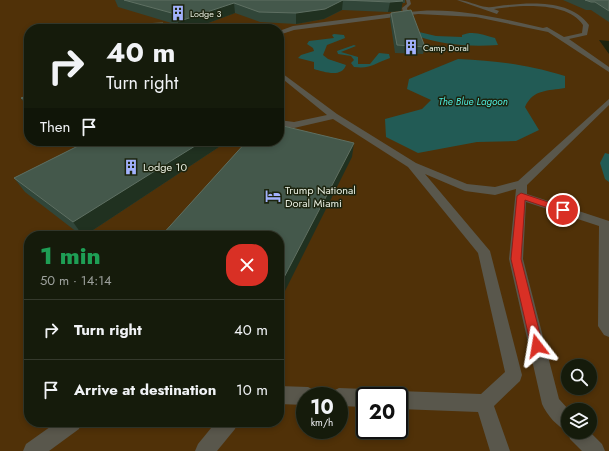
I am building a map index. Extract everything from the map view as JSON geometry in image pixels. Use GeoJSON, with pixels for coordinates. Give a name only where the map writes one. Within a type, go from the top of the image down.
{"type":"FeatureCollection","features":[{"type":"Feature","properties":{"kind":"lane"},"geometry":{"type":"LineString","coordinates":[[405,10],[409,4],[408,0]]}},
{"type":"Feature","properties":{"kind":"lane"},"geometry":{"type":"LineString","coordinates":[[459,0],[551,31],[609,70]]}},
{"type":"Feature","properties":{"kind":"lane"},"geometry":{"type":"LineString","coordinates":[[488,9],[503,6],[527,5],[556,8],[578,15],[586,25],[585,34],[563,39]]}},
{"type":"Feature","properties":{"kind":"lane"},"geometry":{"type":"LineString","coordinates":[[398,6],[405,10]]}},
{"type":"Feature","properties":{"kind":"lane"},"geometry":{"type":"LineString","coordinates":[[284,31],[293,28],[405,10],[476,15],[551,31]]}},
{"type":"Feature","properties":{"kind":"lane"},"geometry":{"type":"LineString","coordinates":[[284,78],[334,116],[412,165],[465,187],[495,191],[522,190],[607,225],[606,326],[609,330]]}},
{"type":"Feature","properties":{"kind":"lane"},"geometry":{"type":"LineString","coordinates":[[561,414],[552,404],[516,259],[522,190],[609,100]]}},
{"type":"Feature","properties":{"kind":"lane"},"geometry":{"type":"LineString","coordinates":[[284,124],[294,125],[334,116]]}},
{"type":"Feature","properties":{"kind":"lane"},"geometry":{"type":"LineString","coordinates":[[408,400],[484,403],[514,375],[484,251],[412,165]]}},
{"type":"Feature","properties":{"kind":"lane"},"geometry":{"type":"LineString","coordinates":[[284,395],[296,396]]}},
{"type":"Feature","properties":{"kind":"lane"},"geometry":{"type":"LineString","coordinates":[[484,403],[500,451]]}},
{"type":"Feature","properties":{"kind":"lane"},"geometry":{"type":"LineString","coordinates":[[33,451],[65,427]]}},
{"type":"Feature","properties":{"kind":"lane"},"geometry":{"type":"LineString","coordinates":[[205,451],[224,427]]}},
{"type":"Feature","properties":{"kind":"lane"},"geometry":{"type":"LineString","coordinates":[[584,439],[595,451]]}},
{"type":"Feature","properties":{"kind":"shaded area"},"geometry":{"type":"Polygon","coordinates":[[[0,0],[609,0],[609,41],[599,40],[609,54],[609,451],[0,451],[0,0]]]}},
{"type":"Feature","properties":{"kind":"water"},"geometry":{"type":"Polygon","coordinates":[[[419,32],[436,36],[462,37],[462,35],[470,33],[478,34],[495,38],[498,45],[478,46],[449,44],[420,37],[419,32]]]}},
{"type":"Feature","properties":{"kind":"water"},"geometry":{"type":"Polygon","coordinates":[[[332,35],[344,35],[345,38],[327,45],[323,55],[328,59],[346,65],[341,72],[332,73],[314,69],[314,62],[298,58],[301,55],[314,51],[313,48],[307,44],[309,41],[334,38],[332,35]]]}},
{"type":"Feature","properties":{"kind":"water"},"geometry":{"type":"Polygon","coordinates":[[[354,45],[356,46],[341,52],[358,57],[358,64],[370,64],[379,53],[389,54],[390,58],[365,67],[354,67],[351,63],[354,60],[351,56],[338,54],[337,51],[354,45]]]}},
{"type":"Feature","properties":{"kind":"water","name":"The Blue Lagoon"},"geometry":{"type":"Polygon","coordinates":[[[458,59],[512,64],[551,72],[565,76],[565,88],[542,92],[532,97],[528,101],[525,107],[539,130],[516,141],[477,142],[418,153],[386,137],[385,119],[422,109],[431,100],[407,89],[409,79],[458,59]]]}},
{"type":"Feature","properties":{"kind":"water"},"geometry":{"type":"Polygon","coordinates":[[[605,153],[609,154],[609,182],[605,179],[600,163],[605,153]]]}},
{"type":"Feature","properties":{"kind":"building"},"geometry":{"type":"Polygon","coordinates":[[[124,0],[343,0],[325,9],[296,13],[259,12],[234,3],[177,22],[179,15],[124,0]]]}},
{"type":"Feature","properties":{"kind":"building"},"geometry":{"type":"Polygon","coordinates":[[[343,0],[401,0],[403,1],[390,2],[343,0]]]}},
{"type":"Feature","properties":{"kind":"building"},"geometry":{"type":"Polygon","coordinates":[[[585,0],[609,0],[609,11],[595,2],[585,0]]]}},
{"type":"Feature","properties":{"kind":"building"},"geometry":{"type":"Polygon","coordinates":[[[411,10],[425,47],[397,45],[391,13],[411,10]]]}},
{"type":"Feature","properties":{"kind":"building"},"geometry":{"type":"Polygon","coordinates":[[[163,23],[163,24],[141,24],[163,23]]]}},
{"type":"Feature","properties":{"kind":"building","name":"Trump National Doral Miami"},"geometry":{"type":"Polygon","coordinates":[[[284,126],[354,143],[284,277],[284,231],[166,231],[242,146],[284,146],[284,126]]]}},
{"type":"Feature","properties":{"kind":"building","name":"Lodge 10"},"geometry":{"type":"Polygon","coordinates":[[[78,146],[195,146],[73,222],[14,178],[78,146]]]}},
{"type":"Feature","properties":{"kind":"place","name":"Lodge 3"},"geometry":{"type":"Point","coordinates":[178,13]}},
{"type":"Feature","properties":{"kind":"place","name":"Camp Doral"},"geometry":{"type":"Point","coordinates":[411,47]}},
{"type":"Feature","properties":{"kind":"place","name":"Lodge 10"},"geometry":{"type":"Point","coordinates":[131,167]}},
{"type":"Feature","properties":{"kind":"place","name":"Trump National Doral Miami"},"geometry":{"type":"Point","coordinates":[273,196]}},
{"type":"Feature","properties":{"kind":"route"},"geometry":{"type":"LineString","coordinates":[[537,346],[516,259],[521,196],[563,210]]}}]}
